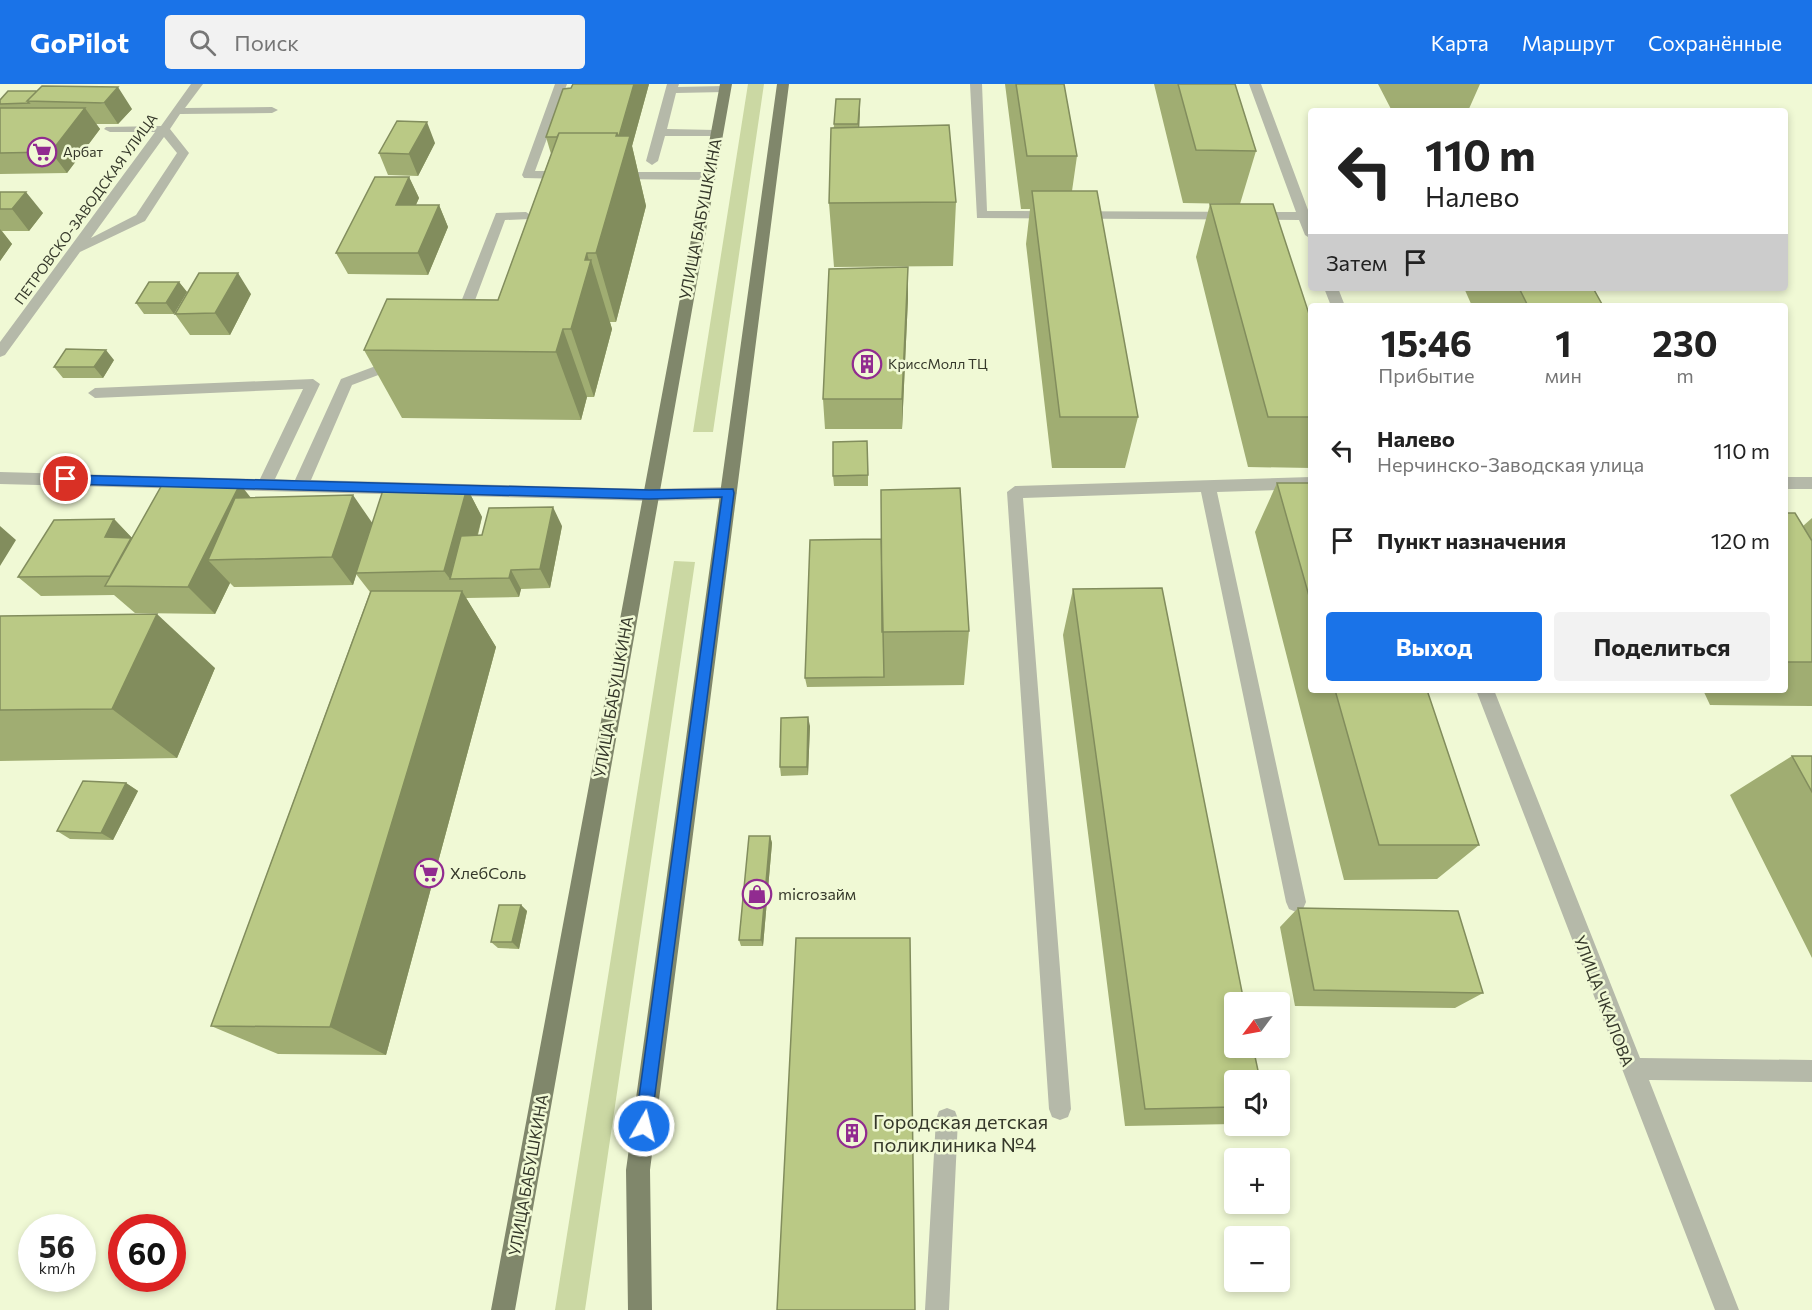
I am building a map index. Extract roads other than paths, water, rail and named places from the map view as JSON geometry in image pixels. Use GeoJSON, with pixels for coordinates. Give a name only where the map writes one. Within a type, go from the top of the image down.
{"type":"FeatureCollection","features":[{"type":"Feature","properties":{"kind":"main road"},"geometry":{"type":"LineString","coordinates":[[640,1310],[638,1170],[783,84]]}},
{"type":"Feature","properties":{"kind":"main road","name":"УЛИЦА БАБУШКИНА"},"geometry":{"type":"LineString","coordinates":[[503,1310],[725,86]]}},
{"type":"Feature","properties":{"kind":"street","name":"ПЕТРОВСКО-ЗАВОДСКАЯ УЛИЦА"},"geometry":{"type":"LineString","coordinates":[[0,352],[197,84]]}},
{"type":"Feature","properties":{"kind":"street"},"geometry":{"type":"LineString","coordinates":[[561,84],[528,175],[585,176]]}},
{"type":"Feature","properties":{"kind":"street"},"geometry":{"type":"LineString","coordinates":[[976,84],[981,215],[1304,216]]}},
{"type":"Feature","properties":{"kind":"street"},"geometry":{"type":"LineString","coordinates":[[1255,84],[1308,227]]}},
{"type":"Feature","properties":{"kind":"street"},"geometry":{"type":"LineString","coordinates":[[652,161],[672,87],[725,86]]}},
{"type":"Feature","properties":{"kind":"street"},"geometry":{"type":"LineString","coordinates":[[177,111],[272,110]]}},
{"type":"Feature","properties":{"kind":"street"},"geometry":{"type":"LineString","coordinates":[[74,252],[141,218],[183,153],[164,129],[110,129]]}},
{"type":"Feature","properties":{"kind":"street"},"geometry":{"type":"LineString","coordinates":[[660,132],[716,132]]}},
{"type":"Feature","properties":{"kind":"street"},"geometry":{"type":"LineString","coordinates":[[608,176],[708,176]]}},
{"type":"Feature","properties":{"kind":"street"},"geometry":{"type":"LineString","coordinates":[[444,328],[467,303],[500,216],[526,216]]}},
{"type":"Feature","properties":{"kind":"street"},"geometry":{"type":"LineString","coordinates":[[302,485],[346,382],[410,358]]}},
{"type":"Feature","properties":{"kind":"street"},"geometry":{"type":"LineString","coordinates":[[95,393],[313,384],[265,484]]}},
{"type":"Feature","properties":{"kind":"street"},"geometry":{"type":"LineString","coordinates":[[0,477],[649,495],[729,493]]}},
{"type":"Feature","properties":{"kind":"street"},"geometry":{"type":"LineString","coordinates":[[1060,1109],[1015,492],[1308,483]]}},
{"type":"Feature","properties":{"kind":"street"},"geometry":{"type":"LineString","coordinates":[[1788,483],[1812,483]]}},
{"type":"Feature","properties":{"kind":"street"},"geometry":{"type":"LineString","coordinates":[[1208,486],[1296,902]]}},
{"type":"Feature","properties":{"kind":"street","name":"УЛИЦА ЧКАЛОВА"},"geometry":{"type":"LineString","coordinates":[[1486,693],[1727,1310]]}},
{"type":"Feature","properties":{"kind":"street"},"geometry":{"type":"LineString","coordinates":[[1631,1069],[1812,1071]]}},
{"type":"Feature","properties":{"kind":"street"},"geometry":{"type":"LineString","coordinates":[[937,1310],[946,1119]]}},
{"type":"Feature","properties":{"kind":"place","name":"Арбат"},"geometry":{"type":"Point","coordinates":[42,152]}},
{"type":"Feature","properties":{"kind":"place","name":"КриссМолл ТЦ"},"geometry":{"type":"Point","coordinates":[867,364]}},
{"type":"Feature","properties":{"kind":"place","name":"ХлебСоль"},"geometry":{"type":"Point","coordinates":[429,873]}},
{"type":"Feature","properties":{"kind":"place","name":"microзайм"},"geometry":{"type":"Point","coordinates":[757,894]}},
{"type":"Feature","properties":{"kind":"place","name":"Городская детская поликлиника №4"},"geometry":{"type":"Point","coordinates":[852,1133]}}]}
